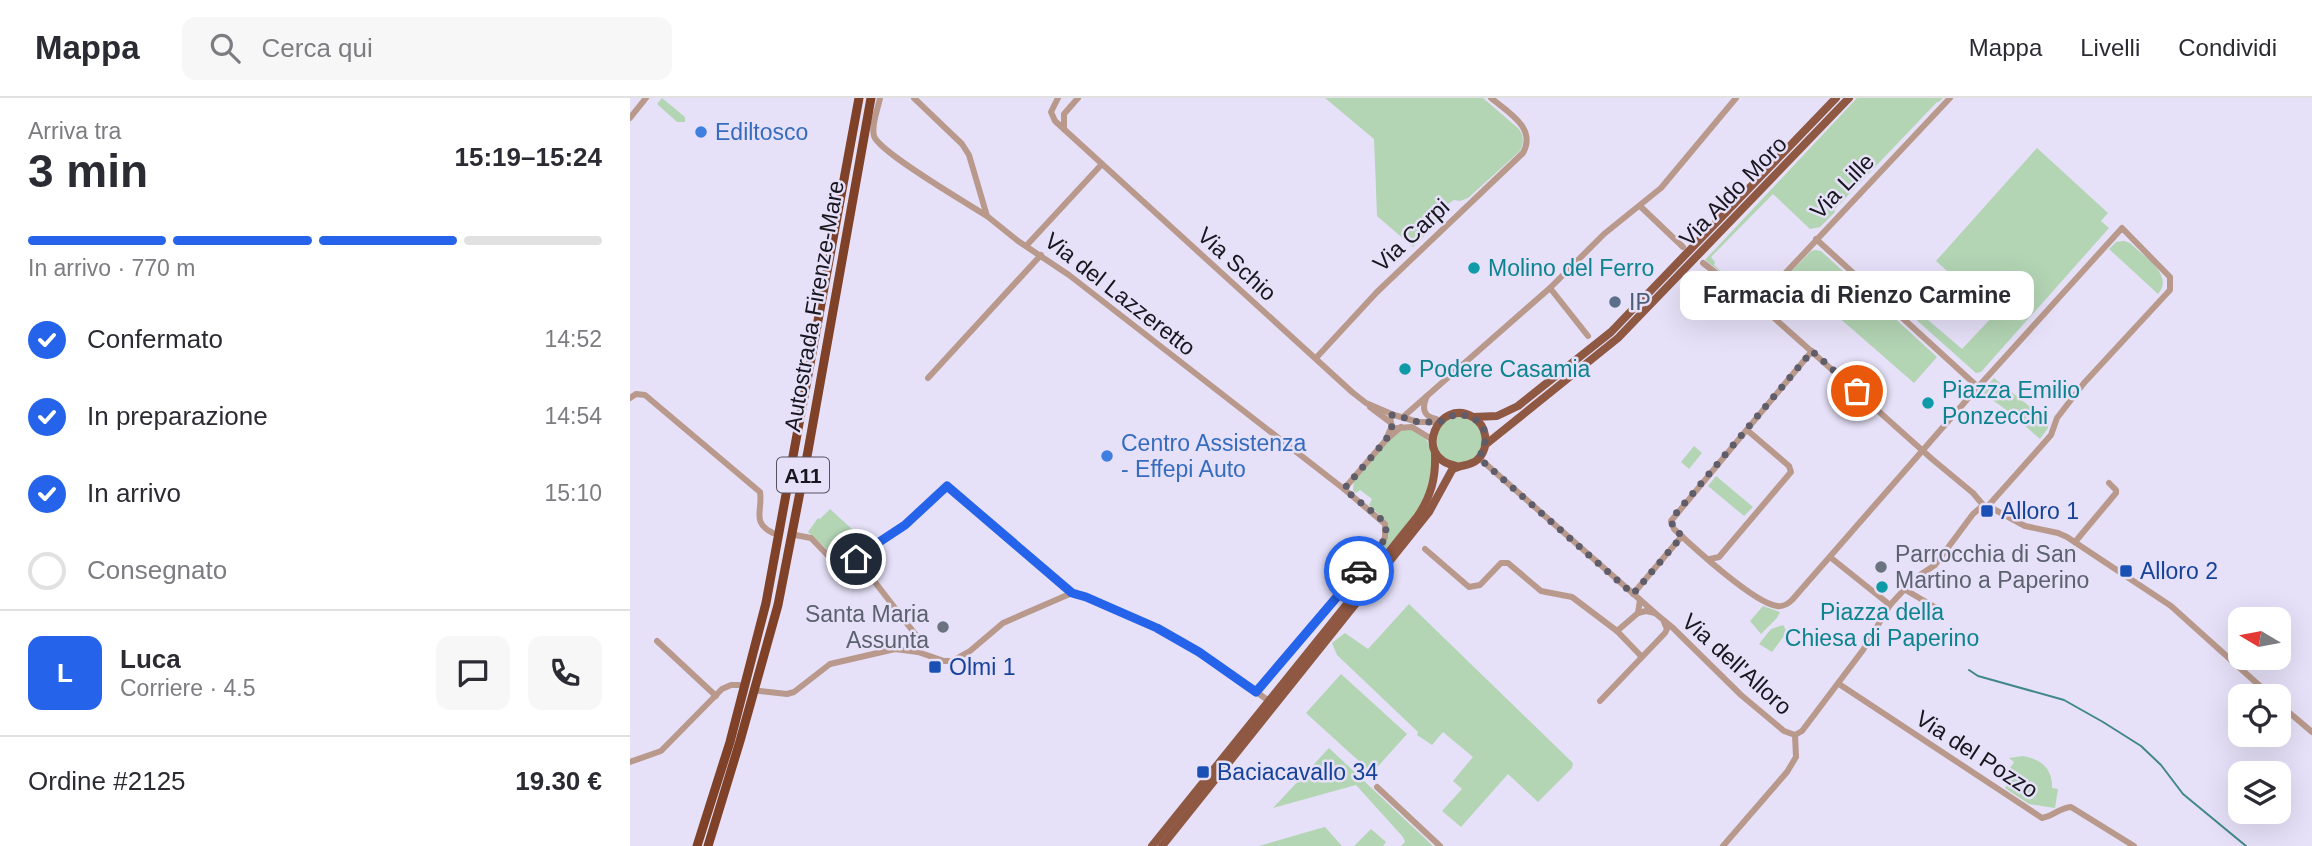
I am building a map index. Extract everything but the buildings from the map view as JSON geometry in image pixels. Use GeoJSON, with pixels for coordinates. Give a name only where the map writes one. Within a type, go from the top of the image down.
{"type":"FeatureCollection","features":[{"type":"Feature","properties":{"kind":"highway","name":"Autostrada Firenze-Mare"},"geometry":{"type":"LineString","coordinates":[[696,846],[730,742],[766,603],[859,98]]}},
{"type":"Feature","properties":{"kind":"highway","name":"Autostrada Firenze-Mare"},"geometry":{"type":"LineString","coordinates":[[708,846],[778,605],[871,98]]}},
{"type":"Feature","properties":{"kind":"main road","name":"Via Aldo Moro"},"geometry":{"type":"LineString","coordinates":[[1442,420],[1462,413],[1473,417],[1497,416],[1518,406],[1611,332],[1836,98]]}},
{"type":"Feature","properties":{"kind":"main road","name":"Via Aldo Moro"},"geometry":{"type":"LineString","coordinates":[[1479,458],[1485,445],[1618,338],[1849,98]]}},
{"type":"Feature","properties":{"kind":"main road"},"geometry":{"type":"LineString","coordinates":[[1473,417],[1485,432],[1485,445]]}},
{"type":"Feature","properties":{"kind":"main road"},"geometry":{"type":"LineString","coordinates":[[1162,846],[1428,501],[1434,483],[1433,433],[1442,420]]}},
{"type":"Feature","properties":{"kind":"main road"},"geometry":{"type":"LineString","coordinates":[[1435,450],[1442,460],[1457,466],[1469,465],[1479,458]]}},
{"type":"Feature","properties":{"kind":"main road"},"geometry":{"type":"LineString","coordinates":[[1152,846],[1389,564],[1429,512],[1452,470],[1457,466]]}},
{"type":"Feature","properties":{"kind":"street"},"geometry":{"type":"LineString","coordinates":[[630,118],[646,98]]}},
{"type":"Feature","properties":{"kind":"street","name":"Via del Lazzeretto"},"geometry":{"type":"LineString","coordinates":[[880,98],[874,130],[878,142],[913,169],[987,216],[1018,241],[1041,255],[1344,489],[1385,524],[1386,532],[1382,544],[1256,692]]}},
{"type":"Feature","properties":{"kind":"street"},"geometry":{"type":"LineString","coordinates":[[914,98],[962,144],[969,155],[987,216]]}},
{"type":"Feature","properties":{"kind":"street"},"geometry":{"type":"LineString","coordinates":[[1064,129],[1051,115],[1053,105],[1058,98],[1062,106],[1072,104]]}},
{"type":"Feature","properties":{"kind":"street"},"geometry":{"type":"LineString","coordinates":[[1064,129],[1064,114],[1078,98]]}},
{"type":"Feature","properties":{"kind":"street","name":"Via Carpi"},"geometry":{"type":"LineString","coordinates":[[1316,358],[1377,292],[1520,157],[1528,138],[1524,127],[1491,98]]}},
{"type":"Feature","properties":{"kind":"street"},"geometry":{"type":"LineString","coordinates":[[1404,417],[1550,288],[1604,234],[1661,188],[1736,98]]}},
{"type":"Feature","properties":{"kind":"street","name":"Via Lille"},"geometry":{"type":"LineString","coordinates":[[1758,301],[1950,98]]}},
{"type":"Feature","properties":{"kind":"street","name":"Via Schio"},"geometry":{"type":"LineString","coordinates":[[1064,129],[1366,403],[1401,427],[1417,429],[1433,440]]}},
{"type":"Feature","properties":{"kind":"street"},"geometry":{"type":"LineString","coordinates":[[1027,246],[1102,164]]}},
{"type":"Feature","properties":{"kind":"street"},"geometry":{"type":"LineString","coordinates":[[1640,206],[1683,247]]}},
{"type":"Feature","properties":{"kind":"street","name":"Via dell'Alloro"},"geometry":{"type":"LineString","coordinates":[[1638,613],[1646,611],[1655,614],[1672,627],[1753,706],[1784,730],[1795,735],[1802,731],[1863,650],[1890,605],[1914,579],[1935,565],[1964,523],[1986,506],[2051,435],[2057,418],[2084,383],[2170,290],[2170,277],[2122,228],[1978,387]]}},
{"type":"Feature","properties":{"kind":"street"},"geometry":{"type":"LineString","coordinates":[[1812,351],[1673,517],[1672,526],[1743,588],[1772,604],[1782,606],[1792,600],[1978,387],[1815,239]]}},
{"type":"Feature","properties":{"kind":"street"},"geometry":{"type":"LineString","coordinates":[[928,378],[1041,255]]}},
{"type":"Feature","properties":{"kind":"street"},"geometry":{"type":"LineString","coordinates":[[1703,263],[1758,301],[1765,302],[1763,308],[1986,506],[2025,526],[2058,533],[2075,542],[2171,606],[2258,684]]}},
{"type":"Feature","properties":{"kind":"street"},"geometry":{"type":"LineString","coordinates":[[1550,288],[1588,336]]}},
{"type":"Feature","properties":{"kind":"street"},"geometry":{"type":"LineString","coordinates":[[630,398],[636,394],[645,395],[760,492],[761,524],[764,529],[773,533]]}},
{"type":"Feature","properties":{"kind":"street"},"geometry":{"type":"LineString","coordinates":[[1427,395],[1423,407],[1427,416],[1442,420]]}},
{"type":"Feature","properties":{"kind":"street","name":"Via Schio"},"geometry":{"type":"LineString","coordinates":[[1392,421],[1404,417],[1418,422],[1442,420]]}},
{"type":"Feature","properties":{"kind":"street"},"geometry":{"type":"LineString","coordinates":[[1386,440],[1392,421]]}},
{"type":"Feature","properties":{"kind":"street"},"geometry":{"type":"LineString","coordinates":[[1344,489],[1386,440],[1401,427]]}},
{"type":"Feature","properties":{"kind":"street"},"geometry":{"type":"LineString","coordinates":[[1708,558],[1712,560],[1719,557],[1791,472],[1789,466],[1747,430]]}},
{"type":"Feature","properties":{"kind":"street"},"geometry":{"type":"LineString","coordinates":[[1479,458],[1655,614]]}},
{"type":"Feature","properties":{"kind":"street"},"geometry":{"type":"LineString","coordinates":[[2075,542],[2116,493],[2109,483]]}},
{"type":"Feature","properties":{"kind":"street"},"geometry":{"type":"LineString","coordinates":[[795,535],[811,538],[842,569],[905,525],[947,486],[1072,593],[1157,628],[1199,652],[1271,705]]}},
{"type":"Feature","properties":{"kind":"street"},"geometry":{"type":"LineString","coordinates":[[1633,594],[1682,536]]}},
{"type":"Feature","properties":{"kind":"street"},"geometry":{"type":"LineString","coordinates":[[1425,549],[1469,587],[1480,584],[1501,563],[1508,563],[1539,590],[1572,597],[1616,631],[1641,656]]}},
{"type":"Feature","properties":{"kind":"street"},"geometry":{"type":"LineString","coordinates":[[1719,557],[1719,568]]}},
{"type":"Feature","properties":{"kind":"street"},"geometry":{"type":"LineString","coordinates":[[1830,557],[1890,605]]}},
{"type":"Feature","properties":{"kind":"street"},"geometry":{"type":"LineString","coordinates":[[856,559],[919,639],[918,652]]}},
{"type":"Feature","properties":{"kind":"street"},"geometry":{"type":"LineString","coordinates":[[1904,589],[1938,609]]}},
{"type":"Feature","properties":{"kind":"street"},"geometry":{"type":"LineString","coordinates":[[760,691],[788,694],[830,664],[895,649],[918,652],[944,662],[952,662],[970,651],[1003,622],[1072,593]]}},
{"type":"Feature","properties":{"kind":"street"},"geometry":{"type":"LineString","coordinates":[[1616,631],[1638,613],[1640,600]]}},
{"type":"Feature","properties":{"kind":"street"},"geometry":{"type":"LineString","coordinates":[[1600,701],[1665,633],[1664,622]]}},
{"type":"Feature","properties":{"kind":"street"},"geometry":{"type":"LineString","coordinates":[[657,641],[716,696]]}},
{"type":"Feature","properties":{"kind":"street","name":"Via del Pozzo"},"geometry":{"type":"LineString","coordinates":[[1839,684],[2042,818],[2052,817],[2062,808],[2071,807],[2134,846]]}},
{"type":"Feature","properties":{"kind":"street"},"geometry":{"type":"LineString","coordinates":[[631,761],[662,751],[716,696],[728,686],[739,685]]}},
{"type":"Feature","properties":{"kind":"street"},"geometry":{"type":"LineString","coordinates":[[2291,714],[2312,732]]}},
{"type":"Feature","properties":{"kind":"street"},"geometry":{"type":"LineString","coordinates":[[1723,846],[1792,764],[1796,757],[1795,735]]}},
{"type":"Feature","properties":{"kind":"street"},"geometry":{"type":"LineString","coordinates":[[1377,787],[1440,846]]}},
{"type":"Feature","properties":{"kind":"green space"},"geometry":{"type":"Polygon","coordinates":[[[662,98],[685,117],[685,122],[677,122],[657,104],[662,98]]]}},
{"type":"Feature","properties":{"kind":"green space"},"geometry":{"type":"Polygon","coordinates":[[[1325,98],[1483,98],[1519,129],[1523,137],[1522,145],[1520,151],[1468,198],[1454,200],[1448,204],[1447,213],[1413,247],[1377,216],[1374,139],[1325,98]]]}},
{"type":"Feature","properties":{"kind":"green space"},"geometry":{"type":"Polygon","coordinates":[[[1857,98],[1943,98],[1820,227],[1810,229],[1773,194],[1711,257],[1714,265],[1725,275],[1705,260],[1857,98]]]}},
{"type":"Feature","properties":{"kind":"green space"},"geometry":{"type":"Polygon","coordinates":[[[2037,148],[2108,213],[2101,221],[2109,228],[1981,372],[1976,373],[1912,316],[1914,308],[1962,349],[1995,314],[1936,261],[2037,148]]]}},
{"type":"Feature","properties":{"kind":"green space"},"geometry":{"type":"Polygon","coordinates":[[[2116,242],[2130,243],[2160,273],[2163,280],[2158,294],[2109,249],[2116,242]]]}},
{"type":"Feature","properties":{"kind":"green space"},"geometry":{"type":"Polygon","coordinates":[[[1811,251],[1821,251],[1937,357],[1914,383],[1789,274],[1811,251]]]}},
{"type":"Feature","properties":{"kind":"green space"},"geometry":{"type":"Polygon","coordinates":[[[1994,378],[2049,422],[2040,439],[1981,392],[1994,378]]]}},
{"type":"Feature","properties":{"kind":"green space"},"geometry":{"type":"Polygon","coordinates":[[[1459,417],[1475,424],[1482,440],[1475,456],[1459,463],[1443,456],[1436,440],[1443,424],[1459,417]]]}},
{"type":"Feature","properties":{"kind":"green space"},"geometry":{"type":"Polygon","coordinates":[[[1409,428],[1427,441],[1432,456],[1432,472],[1422,502],[1403,530],[1382,552],[1387,525],[1369,505],[1372,499],[1360,490],[1356,493],[1353,490],[1354,481],[1394,435],[1409,428]]]}},
{"type":"Feature","properties":{"kind":"green space"},"geometry":{"type":"Polygon","coordinates":[[[1694,446],[1702,453],[1689,469],[1681,462],[1694,446]]]}},
{"type":"Feature","properties":{"kind":"green space"},"geometry":{"type":"Polygon","coordinates":[[[1716,476],[1753,507],[1744,516],[1708,486],[1716,476]]]}},
{"type":"Feature","properties":{"kind":"green space"},"geometry":{"type":"Polygon","coordinates":[[[830,509],[866,542],[844,565],[808,532],[818,518],[830,509]]]}},
{"type":"Feature","properties":{"kind":"green space"},"geometry":{"type":"Polygon","coordinates":[[[1409,604],[1573,763],[1572,768],[1538,802],[1508,774],[1461,827],[1442,811],[1462,789],[1453,781],[1473,757],[1443,732],[1432,745],[1417,735],[1418,732],[1337,655],[1332,643],[1345,633],[1368,649],[1409,604]]]}},
{"type":"Feature","properties":{"kind":"green space"},"geometry":{"type":"Polygon","coordinates":[[[1763,606],[1780,612],[1761,634],[1750,621],[1763,606]]]}},
{"type":"Feature","properties":{"kind":"green space"},"geometry":{"type":"Polygon","coordinates":[[[1783,625],[1787,632],[1772,652],[1759,644],[1771,629],[1783,625]]]}},
{"type":"Feature","properties":{"kind":"green space"},"geometry":{"type":"Polygon","coordinates":[[[1341,674],[1407,734],[1372,773],[1306,713],[1341,674]]]}},
{"type":"Feature","properties":{"kind":"green space"},"geometry":{"type":"Polygon","coordinates":[[[1329,748],[1433,846],[1401,846],[1405,842],[1403,837],[1356,785],[1273,808],[1329,748]]]}},
{"type":"Feature","properties":{"kind":"green space"},"geometry":{"type":"Polygon","coordinates":[[[2023,756],[2040,762],[2048,770],[2052,788],[2058,789],[2055,808],[2029,804],[2005,788],[2015,773],[2010,768],[2014,762],[2009,758],[2023,756]]]}},
{"type":"Feature","properties":{"kind":"green space"},"geometry":{"type":"Polygon","coordinates":[[[1325,827],[1342,846],[1259,846],[1321,828],[1325,827]]]}},
{"type":"Feature","properties":{"kind":"green space"},"geometry":{"type":"Polygon","coordinates":[[[1371,829],[1386,842],[1383,846],[1354,846],[1371,829]]]}},
{"type":"Feature","properties":{"kind":"waterway"},"geometry":{"type":"LineString","coordinates":[[1969,670],[1978,676],[2064,700],[2141,746],[2161,765],[2183,794],[2246,846]]}},
{"type":"Feature","properties":{"kind":"way so far"},"geometry":{"type":"LineString","coordinates":[[1359,571],[1379,550],[1386,528],[1380,518],[1344,489],[1386,440],[1392,426],[1392,415],[1418,422],[1440,422],[1450,415],[1462,413],[1473,417],[1485,432],[1484,450],[1479,458],[1633,594],[1682,536],[1672,526],[1673,517],[1812,351],[1857,391]]}},
{"type":"Feature","properties":{"kind":"place","name":"Ediltosco"},"geometry":{"type":"Point","coordinates":[701,132]}},
{"type":"Feature","properties":{"kind":"place","name":"Molino del Ferro"},"geometry":{"type":"Point","coordinates":[1474,268]}},
{"type":"Feature","properties":{"kind":"place","name":"IP"},"geometry":{"type":"Point","coordinates":[1615,302]}},
{"type":"Feature","properties":{"kind":"place","name":"Podere Casamia"},"geometry":{"type":"Point","coordinates":[1405,369]}},
{"type":"Feature","properties":{"kind":"place","name":"Farmacia di Rienzo Carmine"},"geometry":{"type":"Point","coordinates":[1857,391]}},
{"type":"Feature","properties":{"kind":"place","name":"Piazza Emilio Ponzecchi"},"geometry":{"type":"Point","coordinates":[1928,403]}},
{"type":"Feature","properties":{"kind":"place","name":"Centro Assistenza - Effepi Auto"},"geometry":{"type":"Point","coordinates":[1107,456]}},
{"type":"Feature","properties":{"kind":"place","name":"Alloro 1"},"geometry":{"type":"Point","coordinates":[1987,511]}},
{"type":"Feature","properties":{"kind":"place","name":"Parrocchia di San Martino a Paperino"},"geometry":{"type":"Point","coordinates":[1881,567]}},
{"type":"Feature","properties":{"kind":"place","name":"Alloro 2"},"geometry":{"type":"Point","coordinates":[2126,571]}},
{"type":"Feature","properties":{"kind":"place","name":"Piazza della Chiesa di Paperino"},"geometry":{"type":"Point","coordinates":[1882,587]}},
{"type":"Feature","properties":{"kind":"place","name":"Santa Maria Assunta"},"geometry":{"type":"Point","coordinates":[943,627]}},
{"type":"Feature","properties":{"kind":"place","name":"Olmi 1"},"geometry":{"type":"Point","coordinates":[935,667]}},
{"type":"Feature","properties":{"kind":"place","name":"Baciacavallo 34"},"geometry":{"type":"Point","coordinates":[1203,772]}},
{"type":"Feature","properties":{"kind":"route"},"geometry":{"type":"LineString","coordinates":[[856,559],[905,525],[947,486],[1072,593],[1157,628],[1199,652],[1256,692],[1359,571]]}}]}
